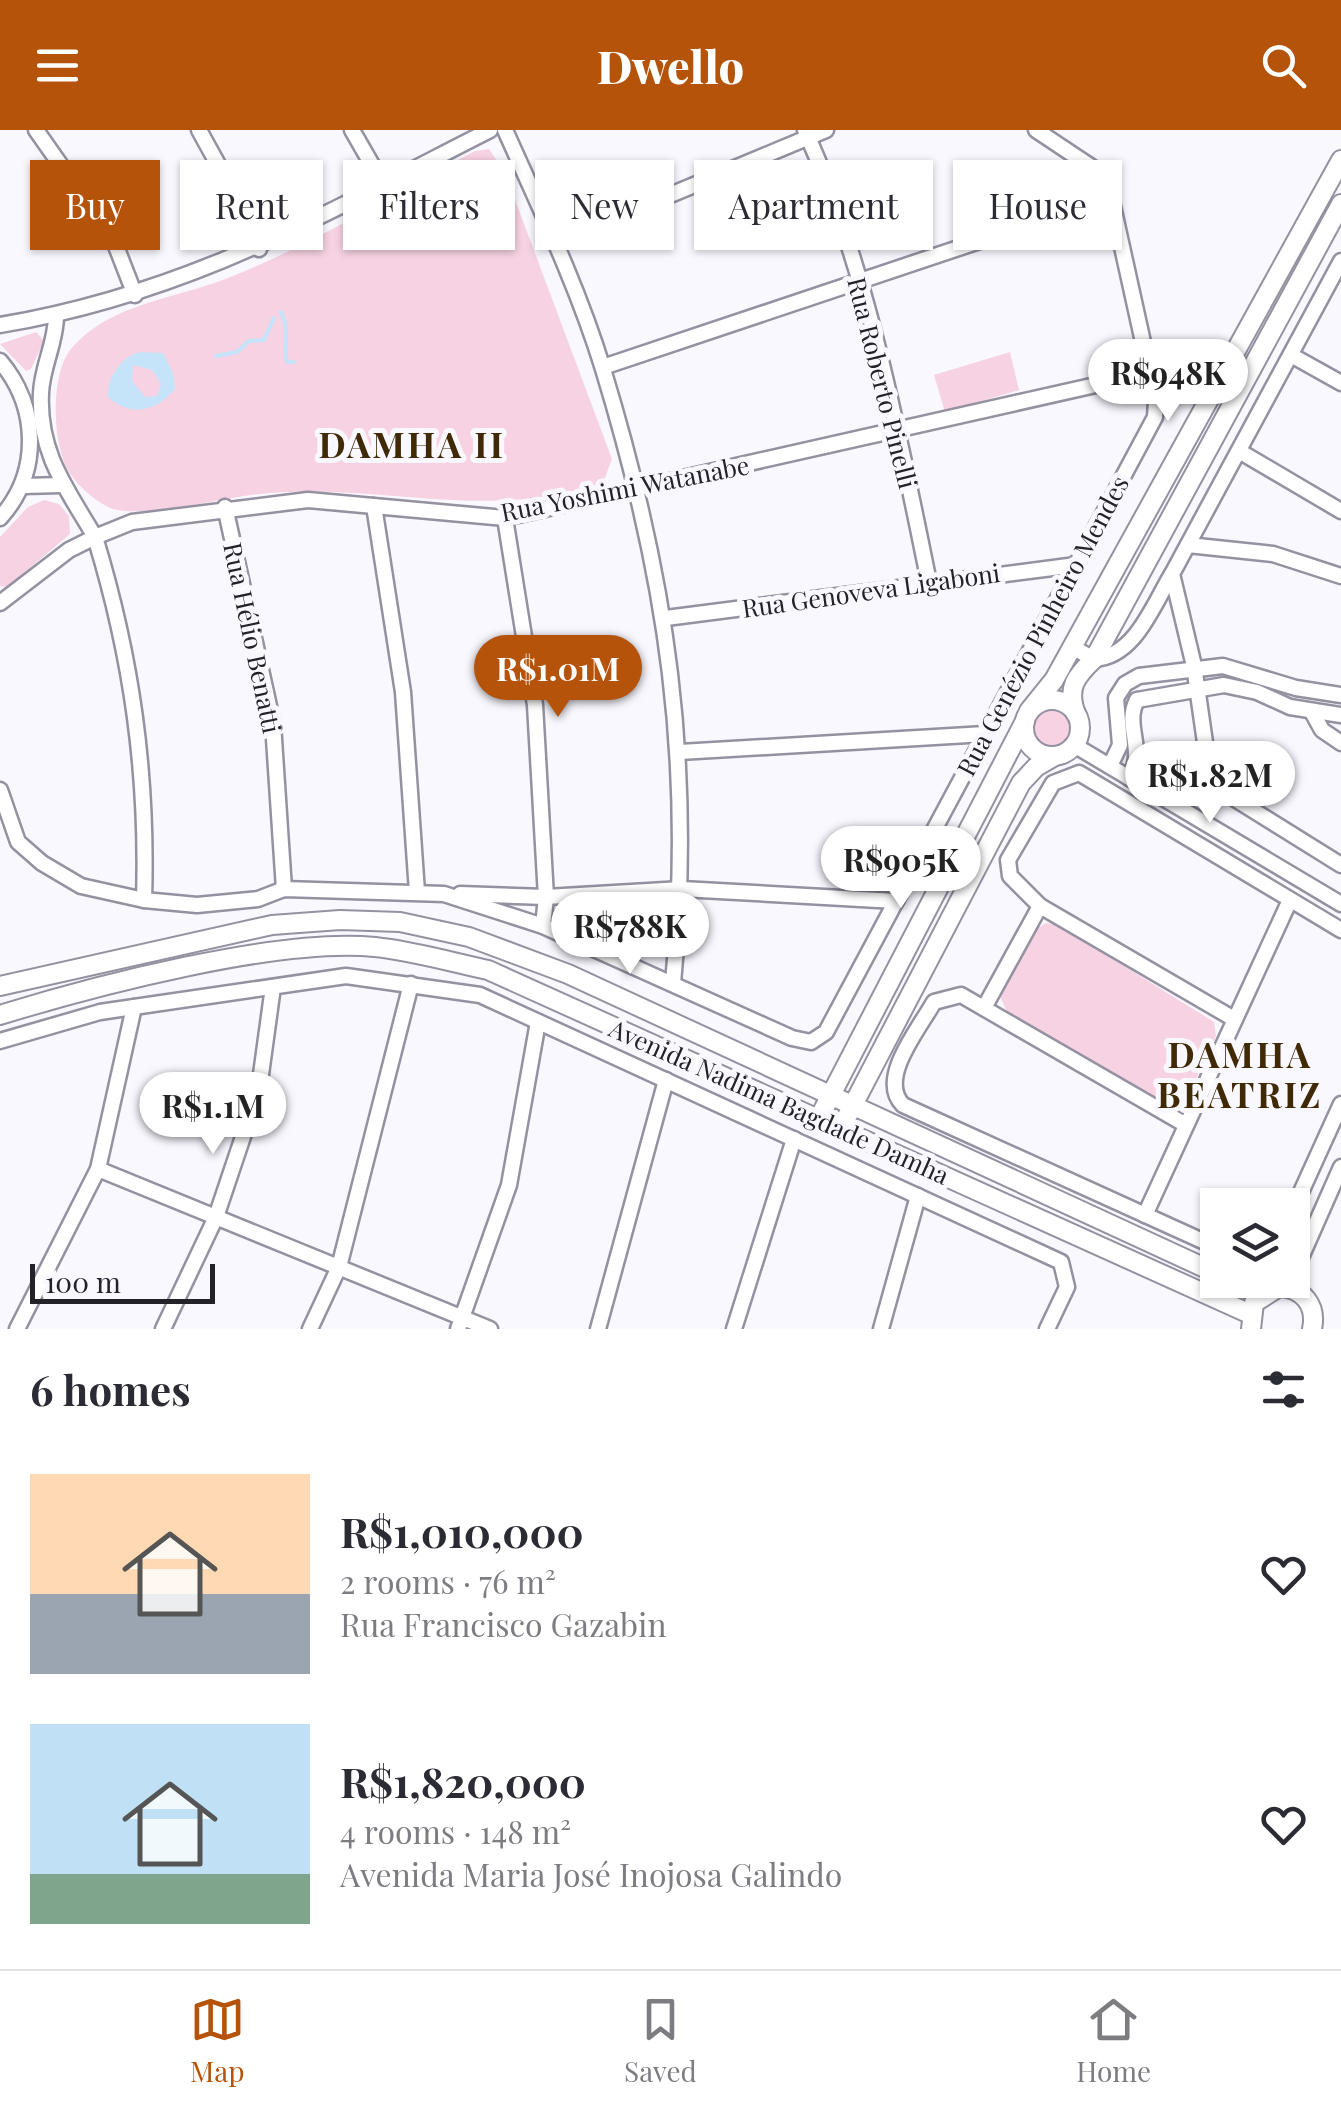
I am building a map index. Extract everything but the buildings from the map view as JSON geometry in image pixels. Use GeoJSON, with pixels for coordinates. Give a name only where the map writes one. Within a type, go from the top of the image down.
{"type":"FeatureCollection","features":[{"type":"Feature","properties":{"kind":"street"},"geometry":{"type":"LineString","coordinates":[[36,130],[114,240],[135,295]]}},
{"type":"Feature","properties":{"kind":"street"},"geometry":{"type":"LineString","coordinates":[[199,130],[216,160]]}},
{"type":"Feature","properties":{"kind":"street"},"geometry":{"type":"LineString","coordinates":[[352,130],[369,160]]}},
{"type":"Feature","properties":{"kind":"street"},"geometry":{"type":"LineString","coordinates":[[431,160],[490,130]]}},
{"type":"Feature","properties":{"kind":"street"},"geometry":{"type":"LineString","coordinates":[[505,130],[535,198]]}},
{"type":"Feature","properties":{"kind":"street"},"geometry":{"type":"LineString","coordinates":[[674,192],[807,134],[826,130]]}},
{"type":"Feature","properties":{"kind":"street"},"geometry":{"type":"LineString","coordinates":[[1036,130],[1081,160]]}},
{"type":"Feature","properties":{"kind":"street","name":"Rua Roberto Pinelli"},"geometry":{"type":"LineString","coordinates":[[807,134],[858,284],[898,431],[929,582]]}},
{"type":"Feature","properties":{"kind":"street"},"geometry":{"type":"LineString","coordinates":[[818,1120],[1027,716],[1072,648],[1341,160]]}},
{"type":"Feature","properties":{"kind":"street"},"geometry":{"type":"LineString","coordinates":[[840,1130],[1021,784],[1036,767],[1074,745],[1080,730],[1073,682],[1094,659],[1341,204]]}},
{"type":"Feature","properties":{"kind":"street"},"geometry":{"type":"LineString","coordinates":[[1122,248],[1149,373]]}},
{"type":"Feature","properties":{"kind":"street"},"geometry":{"type":"LineString","coordinates":[[0,326],[135,295],[256,250]]}},
{"type":"Feature","properties":{"kind":"street"},"geometry":{"type":"LineString","coordinates":[[444,894],[543,926],[673,983],[682,889],[680,752],[666,618],[603,367],[558,250]]}},
{"type":"Feature","properties":{"kind":"street"},"geometry":{"type":"LineString","coordinates":[[603,367],[957,250]]}},
{"type":"Feature","properties":{"kind":"street"},"geometry":{"type":"LineString","coordinates":[[1072,648],[1094,659],[1113,656],[1130,642],[1172,574],[1341,262]]}},
{"type":"Feature","properties":{"kind":"street"},"geometry":{"type":"LineString","coordinates":[[56,316],[56,339],[41,390],[49,454],[61,485],[95,537],[123,628],[146,818],[144,900]]}},
{"type":"Feature","properties":{"kind":"street"},"geometry":{"type":"LineString","coordinates":[[1290,354],[1341,383]]}},
{"type":"Feature","properties":{"kind":"street"},"geometry":{"type":"LineString","coordinates":[[0,361],[23,391],[30,448],[24,486],[0,518]]}},
{"type":"Feature","properties":{"kind":"street","name":"Rua Genézio Pinheiro Mendes"},"geometry":{"type":"LineString","coordinates":[[673,983],[792,1038],[811,1042],[826,1032],[1155,416],[1149,373]]}},
{"type":"Feature","properties":{"kind":"street","name":"Rua Yoshimi Watanabe"},"geometry":{"type":"LineString","coordinates":[[0,603],[70,550],[132,522],[225,507],[308,500],[505,518],[1149,373]]}},
{"type":"Feature","properties":{"kind":"street"},"geometry":{"type":"LineString","coordinates":[[1238,451],[1341,511]]}},
{"type":"Feature","properties":{"kind":"street"},"geometry":{"type":"LineString","coordinates":[[24,486],[61,485]]}},
{"type":"Feature","properties":{"kind":"street"},"geometry":{"type":"LineString","coordinates":[[374,506],[402,692],[417,892]]}},
{"type":"Feature","properties":{"kind":"street","name":"Rua Hélio Benatti"},"geometry":{"type":"LineString","coordinates":[[225,507],[273,724],[284,889]]}},
{"type":"Feature","properties":{"kind":"street"},"geometry":{"type":"LineString","coordinates":[[505,518],[535,705],[546,897],[543,926]]}},
{"type":"Feature","properties":{"kind":"street"},"geometry":{"type":"LineString","coordinates":[[1188,545],[1272,554],[1341,576]]}},
{"type":"Feature","properties":{"kind":"street","name":"Rua Genoveva Ligaboni"},"geometry":{"type":"LineString","coordinates":[[666,618],[1076,565]]}},
{"type":"Feature","properties":{"kind":"street"},"geometry":{"type":"LineString","coordinates":[[1172,574],[1194,666],[1214,788],[1341,866]]}},
{"type":"Feature","properties":{"kind":"street"},"geometry":{"type":"LineString","coordinates":[[1110,766],[1120,745],[1114,710],[1121,688],[1139,676],[1194,666],[1243,669],[1296,688],[1341,695]]}},
{"type":"Feature","properties":{"kind":"street"},"geometry":{"type":"LineString","coordinates":[[1121,688],[1136,700],[1198,688],[1241,687],[1312,712],[1341,715]]}},
{"type":"Feature","properties":{"kind":"street"},"geometry":{"type":"LineString","coordinates":[[1027,716],[1054,700],[1076,714]]}},
{"type":"Feature","properties":{"kind":"street"},"geometry":{"type":"LineString","coordinates":[[1128,778],[1139,752],[1132,714],[1136,700]]}},
{"type":"Feature","properties":{"kind":"street"},"geometry":{"type":"LineString","coordinates":[[1312,712],[1322,730],[1341,744]]}},
{"type":"Feature","properties":{"kind":"street"},"geometry":{"type":"LineString","coordinates":[[1027,716],[1030,746],[1055,756]]}},
{"type":"Feature","properties":{"kind":"street"},"geometry":{"type":"LineString","coordinates":[[680,752],[985,734]]}},
{"type":"Feature","properties":{"kind":"street"},"geometry":{"type":"LineString","coordinates":[[1074,745],[1341,904]]}},
{"type":"Feature","properties":{"kind":"street"},"geometry":{"type":"LineString","coordinates":[[1234,1019],[1040,906],[1010,876],[1008,860],[1053,783],[1079,773],[1341,930]]}},
{"type":"Feature","properties":{"kind":"street"},"geometry":{"type":"LineString","coordinates":[[0,790],[18,842],[42,863],[81,886],[144,900],[197,905],[258,899],[284,889],[546,897],[682,889],[896,901]]}},
{"type":"Feature","properties":{"kind":"street"},"geometry":{"type":"LineString","coordinates":[[957,856],[979,867]]}},
{"type":"Feature","properties":{"kind":"street"},"geometry":{"type":"LineString","coordinates":[[1145,1216],[1290,900]]}},
{"type":"Feature","properties":{"kind":"street"},"geometry":{"type":"LineString","coordinates":[[1040,906],[984,1008],[1186,1125]]}},
{"type":"Feature","properties":{"kind":"street","name":"Avenida Nadima Bagdade Damha"},"geometry":{"type":"LineString","coordinates":[[0,986],[272,925],[340,920],[400,922],[469,937],[568,974],[1200,1266]]}},
{"type":"Feature","properties":{"kind":"street","name":"Avenida Nadima Bagdade Damha"},"geometry":{"type":"LineString","coordinates":[[0,1015],[243,958],[373,947],[488,970],[1251,1321]]}},
{"type":"Feature","properties":{"kind":"street"},"geometry":{"type":"LineString","coordinates":[[899,966],[921,977]]}},
{"type":"Feature","properties":{"kind":"street"},"geometry":{"type":"LineString","coordinates":[[0,1041],[100,1012],[346,976],[480,995],[1060,1262],[1067,1286],[1047,1329]]}},
{"type":"Feature","properties":{"kind":"street"},"geometry":{"type":"LineString","coordinates":[[310,1329],[340,1268],[410,984]]}},
{"type":"Feature","properties":{"kind":"street"},"geometry":{"type":"LineString","coordinates":[[163,1329],[216,1217],[259,1089],[273,987]]}},
{"type":"Feature","properties":{"kind":"street","name":"Avenida Nadima Bagdade Damha"},"geometry":{"type":"LineString","coordinates":[[984,1008],[961,996],[934,1002],[892,1079],[894,1096],[902,1105],[1200,1240]]}},
{"type":"Feature","properties":{"kind":"street"},"geometry":{"type":"LineString","coordinates":[[17,1329],[98,1168],[134,1007]]}},
{"type":"Feature","properties":{"kind":"street"},"geometry":{"type":"LineString","coordinates":[[460,1323],[509,1185],[538,1022]]}},
{"type":"Feature","properties":{"kind":"street"},"geometry":{"type":"LineString","coordinates":[[598,1329],[666,1080]]}},
{"type":"Feature","properties":{"kind":"street"},"geometry":{"type":"LineString","coordinates":[[1303,1188],[1341,1104]]}},
{"type":"Feature","properties":{"kind":"street"},"geometry":{"type":"LineString","coordinates":[[734,1329],[794,1139]]}},
{"type":"Feature","properties":{"kind":"street"},"geometry":{"type":"LineString","coordinates":[[1310,1238],[1341,1167]]}},
{"type":"Feature","properties":{"kind":"street"},"geometry":{"type":"LineString","coordinates":[[98,1168],[340,1268],[460,1323],[490,1329]]}},
{"type":"Feature","properties":{"kind":"street"},"geometry":{"type":"LineString","coordinates":[[880,1329],[918,1196]]}},
{"type":"Feature","properties":{"kind":"street"},"geometry":{"type":"LineString","coordinates":[[1306,1298],[1312,1329]]}},
{"type":"Feature","properties":{"kind":"shaded area"},"geometry":{"type":"Polygon","coordinates":[[[489,149],[496,160],[459,160],[489,149]]]}},
{"type":"Feature","properties":{"kind":"shaded area"},"geometry":{"type":"Polygon","coordinates":[[[515,200],[612,459],[603,483],[559,495],[515,500],[296,492],[137,511],[108,507],[87,492],[63,460],[57,428],[59,375],[71,349],[87,333],[125,311],[212,284],[291,250],[323,250],[326,233],[343,224],[343,250],[515,250],[515,200]]]}},
{"type":"Feature","properties":{"kind":"shaded area"},"geometry":{"type":"Polygon","coordinates":[[[36,332],[44,341],[31,369],[26,371],[0,344],[36,332]]]}},
{"type":"Feature","properties":{"kind":"shaded area"},"geometry":{"type":"Polygon","coordinates":[[[1010,352],[1019,390],[945,412],[934,375],[1010,352]]]}},
{"type":"Feature","properties":{"kind":"shaded area"},"geometry":{"type":"Polygon","coordinates":[[[44,500],[59,504],[69,516],[70,534],[7,587],[0,586],[0,537],[28,507],[44,500]]]}},
{"type":"Feature","properties":{"kind":"shaded area"},"geometry":{"type":"Polygon","coordinates":[[[1052,709],[1066,714],[1071,728],[1066,742],[1052,747],[1038,742],[1033,728],[1038,714],[1052,709]]]}},
{"type":"Feature","properties":{"kind":"shaded area"},"geometry":{"type":"Polygon","coordinates":[[[1046,923],[1058,925],[1214,1022],[1216,1036],[1186,1100],[1165,1104],[1007,1012],[999,994],[1033,931],[1046,923]]]}},
{"type":"Feature","properties":{"kind":"water"},"geometry":{"type":"Polygon","coordinates":[[[163,353],[173,373],[175,389],[152,407],[126,408],[108,397],[113,375],[133,355],[163,353]],[[133,365],[132,381],[145,397],[157,396],[161,384],[152,370],[133,365]]]}},
{"type":"Feature","properties":{"kind":"waterway"},"geometry":{"type":"LineString","coordinates":[[281,312],[287,362],[294,362]]}},
{"type":"Feature","properties":{"kind":"waterway"},"geometry":{"type":"LineString","coordinates":[[216,356],[237,352],[249,341],[264,340],[274,318]]}},
{"type":"Feature","properties":{"kind":"district","name":"DAMHA II"},"geometry":{"type":"Point","coordinates":[412,446]}},
{"type":"Feature","properties":{"kind":"district","name":"DAMHA BEATRIZ"},"geometry":{"type":"Point","coordinates":[1240,1076]}}]}
